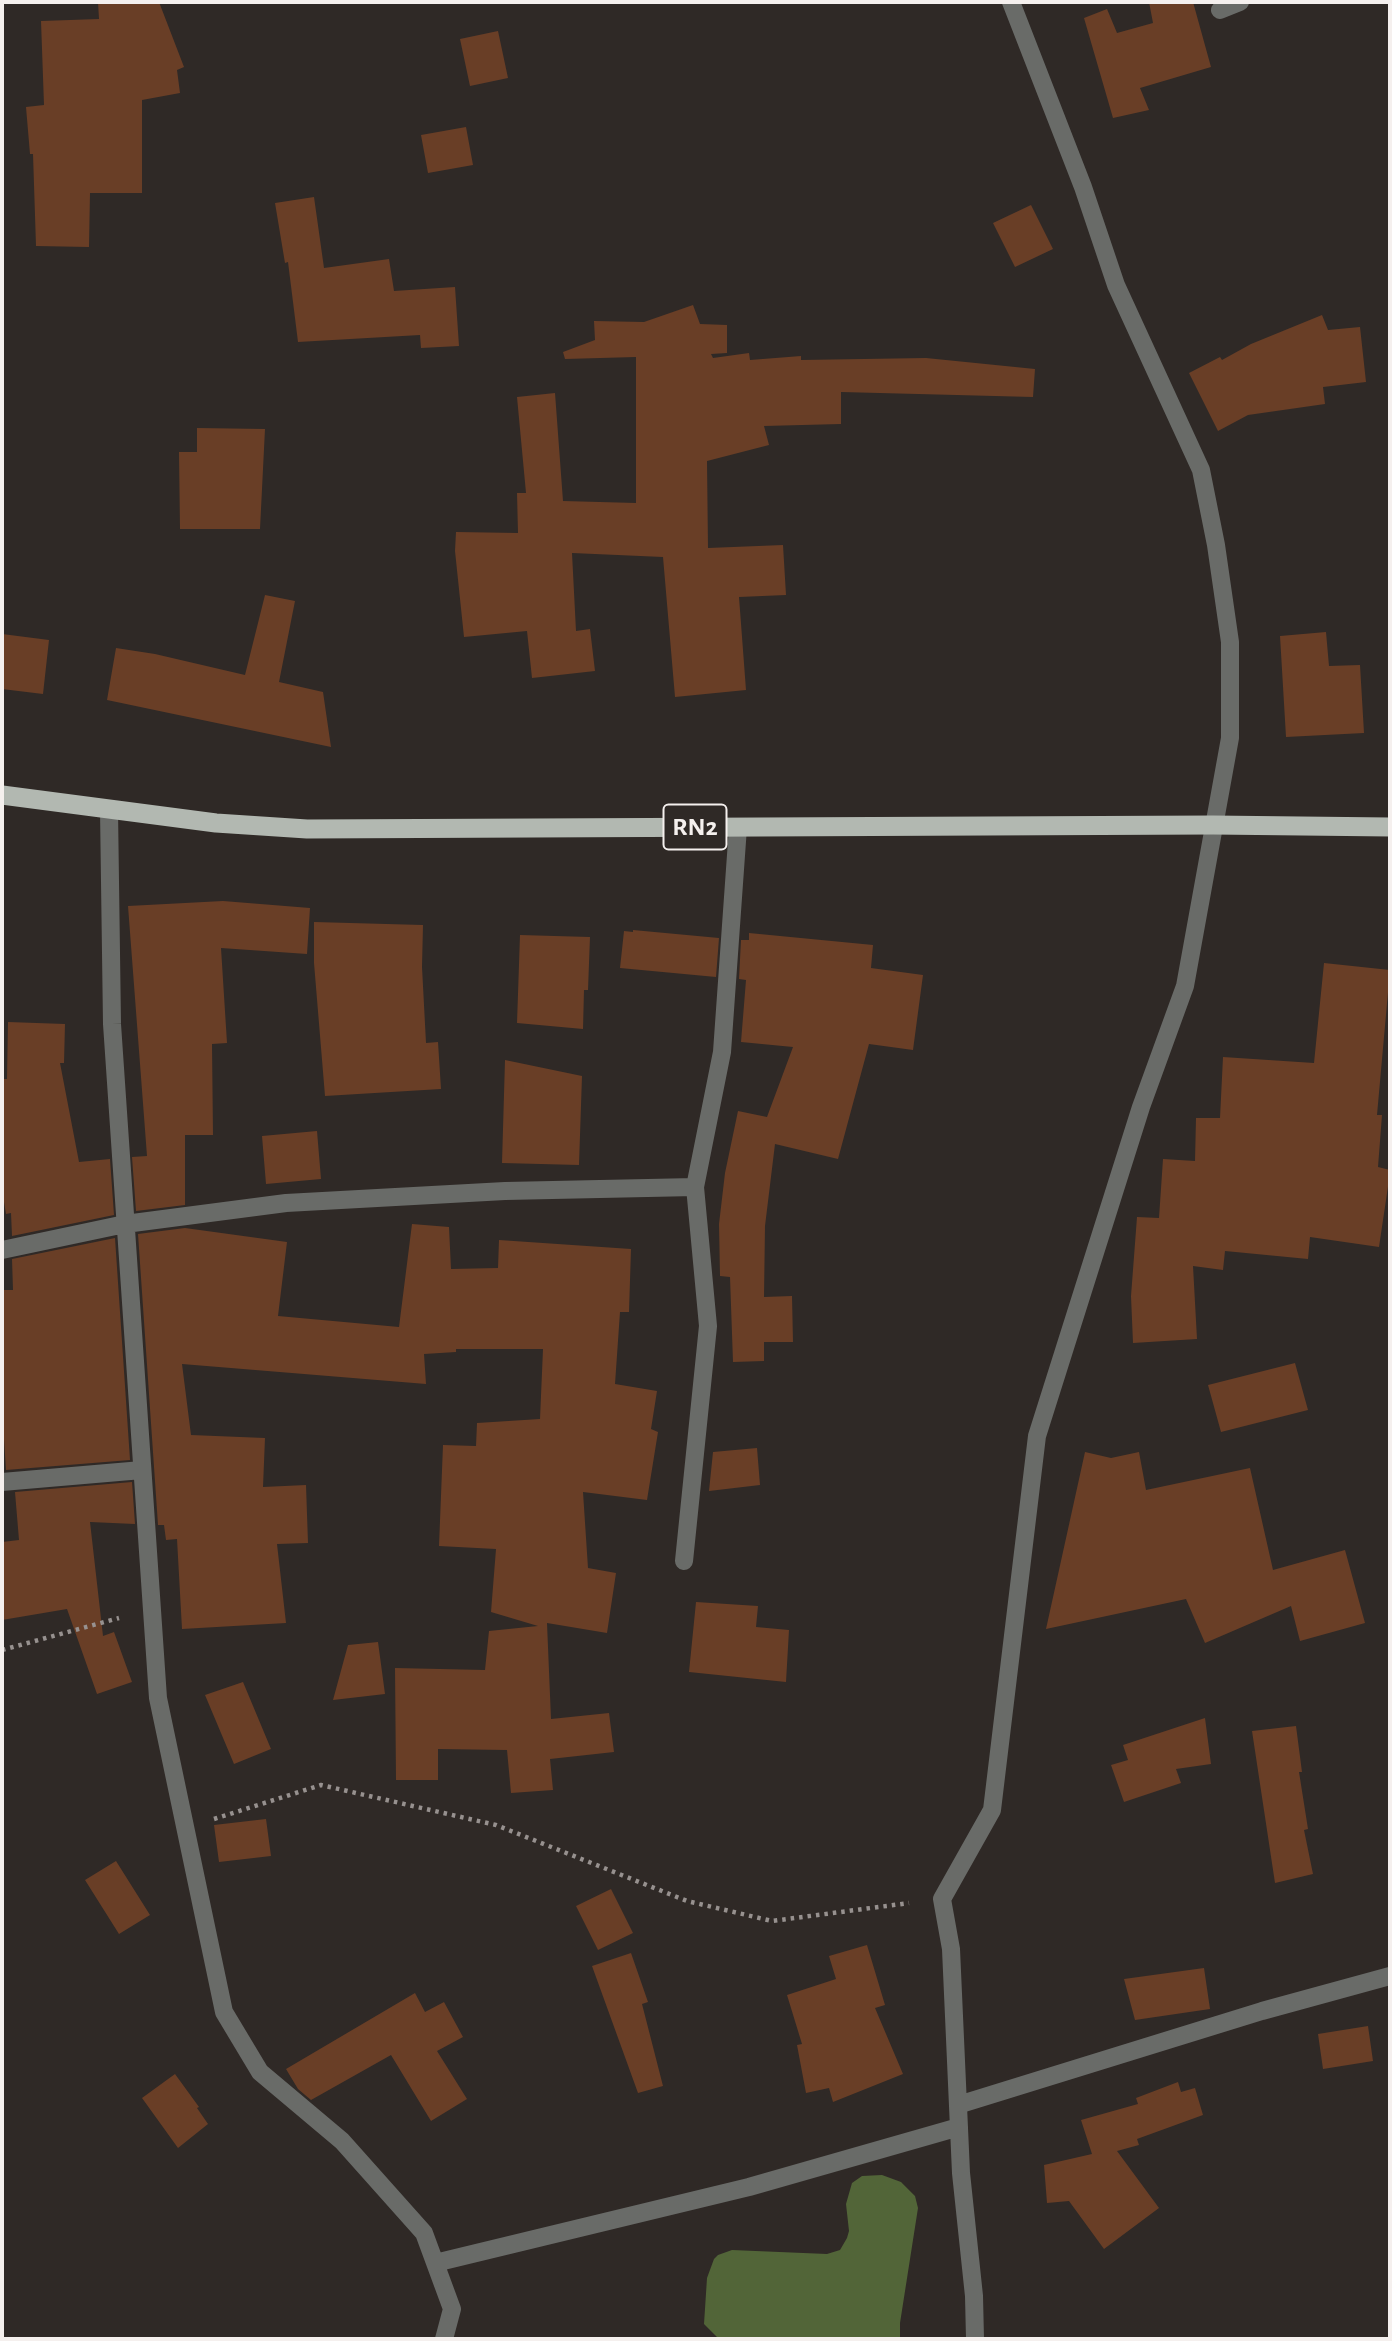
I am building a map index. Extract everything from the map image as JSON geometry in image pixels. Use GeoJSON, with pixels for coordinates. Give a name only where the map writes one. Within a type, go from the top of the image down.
{"type":"FeatureCollection","features":[{"type":"Feature","properties":{"kind":"highway","name":"RN2"},"geometry":{"type":"LineString","coordinates":[[2,795],[216,823],[307,830],[1213,825],[1390,827]]}},
{"type":"Feature","properties":{"kind":"street"},"geometry":{"type":"LineString","coordinates":[[975,2339],[974,2295],[961,2173],[951,1949],[942,1899],[992,1810],[1037,1436],[1137,1120],[1185,986],[1230,738],[1230,642],[1216,545],[1200,470],[1116,285],[1083,187],[1012,2]]}},
{"type":"Feature","properties":{"kind":"street"},"geometry":{"type":"LineString","coordinates":[[1220,10],[1240,2]]}},
{"type":"Feature","properties":{"kind":"street"},"geometry":{"type":"LineString","coordinates":[[109,810],[112,1024],[158,1698],[224,2012],[260,2072],[342,2141],[424,2233],[452,2309],[444,2339]]}},
{"type":"Feature","properties":{"kind":"street"},"geometry":{"type":"LineString","coordinates":[[684,1561],[708,1326],[695,1187],[722,1052],[738,827]]}},
{"type":"Feature","properties":{"kind":"street"},"geometry":{"type":"LineString","coordinates":[[2,1250],[125,1224],[286,1203],[505,1191],[695,1187]]}},
{"type":"Feature","properties":{"kind":"street"},"geometry":{"type":"LineString","coordinates":[[2,1482],[142,1470]]}},
{"type":"Feature","properties":{"kind":"street"},"geometry":{"type":"LineString","coordinates":[[958,2105],[1262,2011],[1390,1976]]}},
{"type":"Feature","properties":{"kind":"street"},"geometry":{"type":"LineString","coordinates":[[435,2263],[749,2187],[959,2127]]}},
{"type":"Feature","properties":{"kind":"path"},"geometry":{"type":"LineString","coordinates":[[2,1650],[152,1609]]}},
{"type":"Feature","properties":{"kind":"path"},"geometry":{"type":"LineString","coordinates":[[187,1828],[321,1785],[496,1825],[687,1901],[772,1922],[942,1899]]}},
{"type":"Feature","properties":{"kind":"green space"},"geometry":{"type":"Polygon","coordinates":[[[882,2175],[901,2182],[915,2196],[918,2208],[900,2323],[900,2339],[719,2339],[704,2324],[707,2278],[718,2255],[732,2250],[827,2254],[840,2250],[849,2231],[846,2204],[852,2183],[862,2176],[882,2175]]]}},
{"type":"Feature","properties":{"kind":"building"},"geometry":{"type":"Polygon","coordinates":[[[98,2],[159,2],[184,67],[177,70],[180,93],[142,100],[142,193],[90,193],[89,247],[36,246],[33,154],[30,154],[26,107],[44,105],[41,21],[99,19],[98,2]]]}},
{"type":"Feature","properties":{"kind":"building"},"geometry":{"type":"Polygon","coordinates":[[[1149,2],[1193,2],[1211,67],[1140,88],[1149,110],[1113,118],[1084,18],[1107,9],[1117,33],[1153,23],[1149,2]]]}},
{"type":"Feature","properties":{"kind":"building"},"geometry":{"type":"Polygon","coordinates":[[[498,31],[508,78],[470,86],[460,39],[498,31]]]}},
{"type":"Feature","properties":{"kind":"building"},"geometry":{"type":"Polygon","coordinates":[[[466,127],[473,165],[428,173],[421,135],[466,127]]]}},
{"type":"Feature","properties":{"kind":"building"},"geometry":{"type":"Polygon","coordinates":[[[314,197],[324,268],[389,259],[394,291],[455,287],[459,346],[421,348],[420,335],[298,342],[288,262],[285,263],[275,203],[314,197]]]}},
{"type":"Feature","properties":{"kind":"building"},"geometry":{"type":"Polygon","coordinates":[[[1031,205],[1053,249],[1015,267],[993,223],[1031,205]]]}},
{"type":"Feature","properties":{"kind":"building"},"geometry":{"type":"Polygon","coordinates":[[[693,305],[700,324],[727,325],[727,353],[711,354],[713,358],[749,353],[750,360],[801,356],[801,360],[926,358],[1035,369],[1033,397],[841,392],[841,424],[764,426],[769,445],[707,461],[708,548],[783,545],[786,595],[739,597],[746,690],[675,697],[663,557],[572,553],[576,631],[590,629],[595,671],[532,678],[527,631],[464,637],[455,551],[456,532],[518,533],[517,493],[526,493],[517,397],[555,393],[563,501],[636,503],[636,357],[565,359],[563,352],[595,340],[594,321],[644,322],[693,305]]]}},
{"type":"Feature","properties":{"kind":"building"},"geometry":{"type":"Polygon","coordinates":[[[1322,315],[1328,330],[1360,327],[1366,382],[1323,387],[1325,404],[1248,415],[1218,431],[1189,373],[1220,357],[1222,360],[1251,344],[1322,315]]]}},
{"type":"Feature","properties":{"kind":"building"},"geometry":{"type":"Polygon","coordinates":[[[197,428],[265,429],[260,529],[180,529],[179,452],[197,452],[197,428]]]}},
{"type":"Feature","properties":{"kind":"building"},"geometry":{"type":"Polygon","coordinates":[[[265,595],[295,601],[279,682],[323,692],[331,747],[107,700],[116,648],[155,654],[245,675],[265,595]]]}},
{"type":"Feature","properties":{"kind":"building"},"geometry":{"type":"Polygon","coordinates":[[[1326,632],[1329,666],[1360,665],[1364,733],[1286,737],[1280,636],[1326,632]]]}},
{"type":"Feature","properties":{"kind":"building"},"geometry":{"type":"Polygon","coordinates":[[[2,634],[49,640],[43,694],[2,689],[2,634]]]}},
{"type":"Feature","properties":{"kind":"building"},"geometry":{"type":"Polygon","coordinates":[[[223,901],[310,908],[307,954],[221,948],[227,1043],[212,1044],[213,1135],[185,1135],[185,1205],[136,1211],[132,1157],[147,1156],[128,906],[223,901]]]}},
{"type":"Feature","properties":{"kind":"building"},"geometry":{"type":"Polygon","coordinates":[[[314,922],[423,925],[426,1043],[438,1042],[441,1089],[325,1096],[314,963],[314,922]]]}},
{"type":"Feature","properties":{"kind":"building"},"geometry":{"type":"Polygon","coordinates":[[[624,931],[719,938],[716,977],[620,968],[624,931]]]}},
{"type":"Feature","properties":{"kind":"building"},"geometry":{"type":"Polygon","coordinates":[[[749,933],[873,945],[871,968],[923,975],[913,1050],[869,1044],[838,1159],[775,1144],[765,1226],[764,1297],[792,1296],[793,1342],[764,1342],[764,1361],[733,1362],[730,1277],[720,1276],[719,1224],[725,1173],[738,1111],[767,1117],[793,1047],[741,1042],[746,980],[739,979],[741,940],[749,940],[749,933]]]}},
{"type":"Feature","properties":{"kind":"building"},"geometry":{"type":"Polygon","coordinates":[[[520,935],[590,937],[583,1029],[517,1023],[520,935]]]}},
{"type":"Feature","properties":{"kind":"building"},"geometry":{"type":"Polygon","coordinates":[[[1324,963],[1390,970],[1377,1115],[1382,1115],[1378,1167],[1390,1170],[1390,1173],[1379,1247],[1310,1237],[1308,1259],[1225,1251],[1223,1270],[1193,1266],[1197,1339],[1133,1343],[1131,1296],[1137,1217],[1159,1218],[1163,1159],[1195,1161],[1196,1118],[1220,1118],[1223,1057],[1314,1063],[1324,963]]]}},
{"type":"Feature","properties":{"kind":"building"},"geometry":{"type":"Polygon","coordinates":[[[8,1022],[65,1024],[64,1063],[60,1063],[79,1162],[110,1159],[114,1215],[12,1236],[11,1213],[6,1214],[2,1190],[2,1079],[7,1079],[8,1022]]]}},
{"type":"Feature","properties":{"kind":"building"},"geometry":{"type":"Polygon","coordinates":[[[505,1060],[582,1076],[579,1165],[502,1163],[505,1060]]]}},
{"type":"Feature","properties":{"kind":"building"},"geometry":{"type":"Polygon","coordinates":[[[317,1131],[321,1179],[266,1184],[262,1136],[317,1131]]]}},
{"type":"Feature","properties":{"kind":"building"},"geometry":{"type":"Polygon","coordinates":[[[412,1224],[449,1227],[451,1269],[498,1268],[499,1240],[631,1249],[629,1312],[620,1312],[615,1384],[657,1391],[651,1429],[658,1432],[647,1500],[583,1492],[588,1568],[616,1573],[607,1633],[547,1623],[551,1719],[609,1713],[614,1752],[550,1759],[553,1790],[511,1793],[507,1750],[438,1749],[438,1780],[396,1780],[395,1668],[485,1670],[489,1631],[538,1626],[491,1612],[496,1549],[439,1546],[443,1445],[476,1446],[477,1423],[540,1419],[543,1349],[456,1349],[456,1352],[424,1354],[426,1384],[182,1364],[191,1435],[265,1438],[263,1487],[306,1485],[308,1543],[277,1544],[286,1623],[182,1629],[177,1539],[166,1540],[164,1525],[158,1525],[138,1234],[185,1228],[287,1242],[278,1316],[399,1327],[412,1224]]]}},
{"type":"Feature","properties":{"kind":"building"},"geometry":{"type":"Polygon","coordinates":[[[115,1238],[130,1460],[6,1470],[2,1408],[2,1290],[13,1290],[12,1259],[115,1238]]]}},
{"type":"Feature","properties":{"kind":"building"},"geometry":{"type":"Polygon","coordinates":[[[1295,1363],[1308,1410],[1221,1432],[1208,1385],[1295,1363]]]}},
{"type":"Feature","properties":{"kind":"building"},"geometry":{"type":"Polygon","coordinates":[[[757,1448],[760,1485],[709,1491],[713,1452],[757,1448]]]}},
{"type":"Feature","properties":{"kind":"building"},"geometry":{"type":"Polygon","coordinates":[[[1085,1452],[1111,1458],[1139,1452],[1146,1490],[1250,1468],[1273,1570],[1345,1550],[1365,1623],[1300,1641],[1291,1606],[1205,1643],[1186,1599],[1046,1629],[1085,1452]]]}},
{"type":"Feature","properties":{"kind":"building"},"geometry":{"type":"Polygon","coordinates":[[[132,1482],[135,1524],[90,1522],[103,1636],[114,1632],[132,1682],[97,1694],[67,1609],[2,1620],[2,1542],[19,1540],[15,1492],[132,1482]]]}},
{"type":"Feature","properties":{"kind":"building"},"geometry":{"type":"Polygon","coordinates":[[[696,1602],[758,1606],[756,1627],[789,1630],[786,1682],[689,1672],[696,1602]]]}},
{"type":"Feature","properties":{"kind":"building"},"geometry":{"type":"Polygon","coordinates":[[[378,1642],[385,1694],[333,1700],[348,1645],[378,1642]]]}},
{"type":"Feature","properties":{"kind":"building"},"geometry":{"type":"Polygon","coordinates":[[[243,1682],[271,1749],[234,1764],[205,1695],[243,1682]]]}},
{"type":"Feature","properties":{"kind":"building"},"geometry":{"type":"Polygon","coordinates":[[[1205,1718],[1211,1764],[1176,1769],[1181,1783],[1124,1802],[1111,1765],[1128,1760],[1123,1745],[1205,1718]]]}},
{"type":"Feature","properties":{"kind":"building"},"geometry":{"type":"Polygon","coordinates":[[[1296,1726],[1302,1772],[1299,1772],[1308,1829],[1304,1830],[1313,1874],[1275,1883],[1252,1731],[1296,1726]]]}},
{"type":"Feature","properties":{"kind":"building"},"geometry":{"type":"Polygon","coordinates":[[[266,1819],[271,1856],[219,1862],[214,1825],[266,1819]]]}},
{"type":"Feature","properties":{"kind":"building"},"geometry":{"type":"Polygon","coordinates":[[[116,1861],[150,1915],[119,1934],[85,1880],[116,1861]]]}},
{"type":"Feature","properties":{"kind":"building"},"geometry":{"type":"Polygon","coordinates":[[[611,1889],[633,1933],[598,1950],[576,1906],[611,1889]]]}},
{"type":"Feature","properties":{"kind":"building"},"geometry":{"type":"Polygon","coordinates":[[[867,1945],[885,2005],[875,2008],[903,2074],[833,2102],[829,2088],[806,2093],[797,2045],[802,2044],[787,1995],[836,1979],[829,1956],[867,1945]]]}},
{"type":"Feature","properties":{"kind":"building"},"geometry":{"type":"Polygon","coordinates":[[[631,1953],[648,2002],[642,2004],[663,2086],[638,2093],[592,1966],[631,1953]]]}},
{"type":"Feature","properties":{"kind":"building"},"geometry":{"type":"Polygon","coordinates":[[[1204,1968],[1210,2009],[1135,2020],[1124,1979],[1204,1968]]]}},
{"type":"Feature","properties":{"kind":"building"},"geometry":{"type":"Polygon","coordinates":[[[415,1993],[425,2012],[444,2002],[463,2037],[437,2051],[467,2099],[431,2121],[391,2055],[311,2100],[298,2089],[286,2069],[415,1993]]]}},
{"type":"Feature","properties":{"kind":"building"},"geometry":{"type":"Polygon","coordinates":[[[1368,2026],[1373,2061],[1323,2069],[1318,2034],[1368,2026]]]}},
{"type":"Feature","properties":{"kind":"building"},"geometry":{"type":"Polygon","coordinates":[[[175,2074],[208,2124],[178,2148],[142,2098],[175,2074]]]}},
{"type":"Feature","properties":{"kind":"building"},"geometry":{"type":"Polygon","coordinates":[[[1178,2082],[1181,2092],[1195,2088],[1203,2115],[1137,2139],[1139,2145],[1117,2151],[1159,2208],[1104,2249],[1069,2201],[1047,2203],[1044,2165],[1092,2154],[1081,2120],[1138,2104],[1136,2098],[1178,2082]]]}}]}
